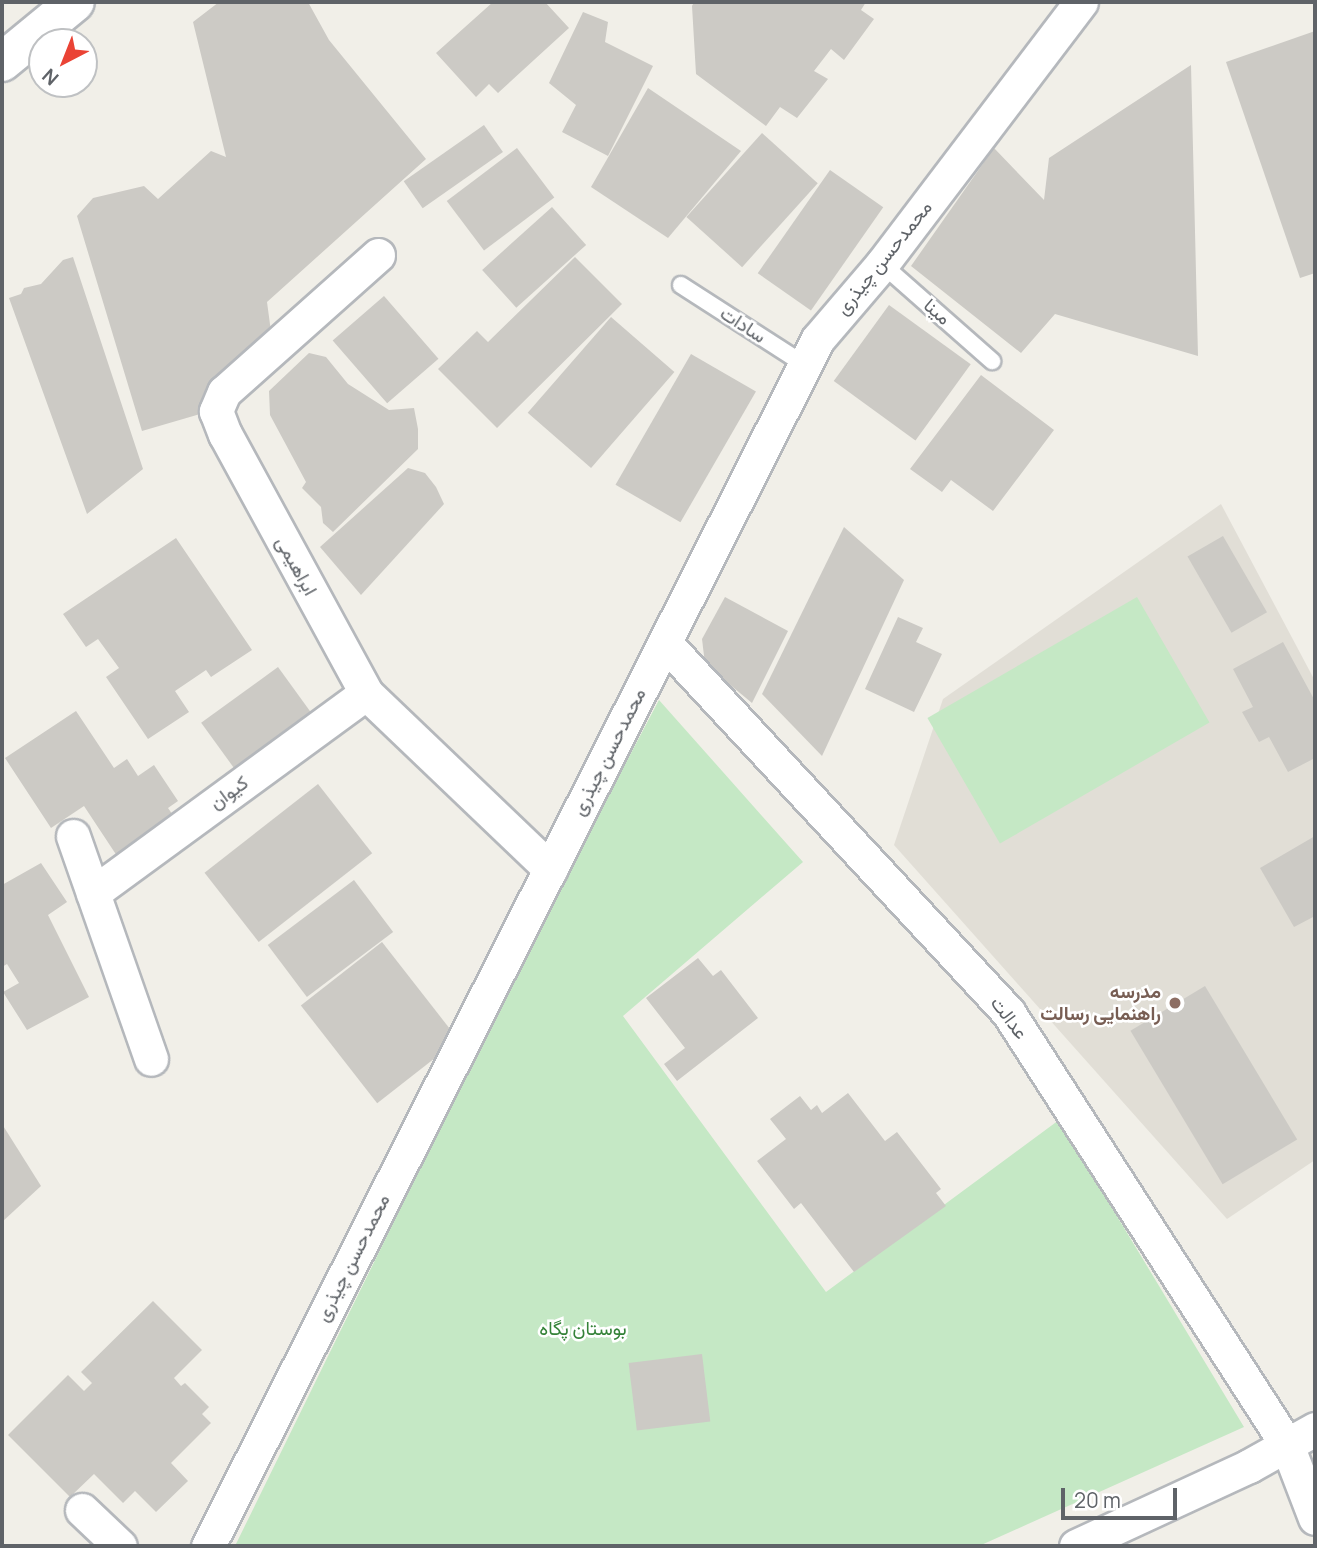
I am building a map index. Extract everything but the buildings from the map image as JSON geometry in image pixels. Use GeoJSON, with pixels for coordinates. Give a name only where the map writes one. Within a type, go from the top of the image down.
{"type":"FeatureCollection","features":[{"type":"Feature","properties":{"kind":"main road"},"geometry":{"type":"LineString","coordinates":[[5,53],[75,2]]}},
{"type":"Feature","properties":{"kind":"street","name":"محمدحسن چیذری"},"geometry":{"type":"LineString","coordinates":[[208,1546],[818,339],[881,264],[1070,6]]}},
{"type":"Feature","properties":{"kind":"street","name":"ابراهیمی"},"geometry":{"type":"LineString","coordinates":[[377,255],[224,392],[216,411],[225,434],[366,693],[550,869]]}},
{"type":"Feature","properties":{"kind":"street","name":"عدالت"},"geometry":{"type":"LineString","coordinates":[[664,643],[1008,1012],[1287,1445],[1315,1518]]}},
{"type":"Feature","properties":{"kind":"street","name":"کیوان"},"geometry":{"type":"LineString","coordinates":[[93,893],[366,693]]}},
{"type":"Feature","properties":{"kind":"street"},"geometry":{"type":"LineString","coordinates":[[73,836],[151,1059]]}},
{"type":"Feature","properties":{"kind":"street"},"geometry":{"type":"LineString","coordinates":[[1076,1546],[1315,1429]]}},
{"type":"Feature","properties":{"kind":"street"},"geometry":{"type":"LineString","coordinates":[[82,1510],[120,1546]]}},
{"type":"Feature","properties":{"kind":"lane","name":"مینا"},"geometry":{"type":"LineString","coordinates":[[881,264],[992,361]]}},
{"type":"Feature","properties":{"kind":"lane","name":"سادات"},"geometry":{"type":"LineString","coordinates":[[681,285],[805,365]]}},
{"type":"Feature","properties":{"kind":"shaded area","name":"مدرسه راهنمایی رسالت"},"geometry":{"type":"Polygon","coordinates":[[[1221,504],[1315,681],[1315,1160],[1227,1219],[894,845],[943,699],[1221,504]]]}},
{"type":"Feature","properties":{"kind":"green space"},"geometry":{"type":"Polygon","coordinates":[[[1137,597],[1210,723],[1000,844],[927,718],[1137,597]]]}},
{"type":"Feature","properties":{"kind":"green space","name":"بوستان پگاه"},"geometry":{"type":"Polygon","coordinates":[[[659,700],[803,862],[623,1016],[826,1292],[1059,1120],[1244,1427],[979,1546],[235,1546],[528,948],[659,700]]]}},
{"type":"Feature","properties":{"kind":"place","name":"مدرسه راهنمایی رسالت"},"geometry":{"type":"Point","coordinates":[1175,1003]}}]}
